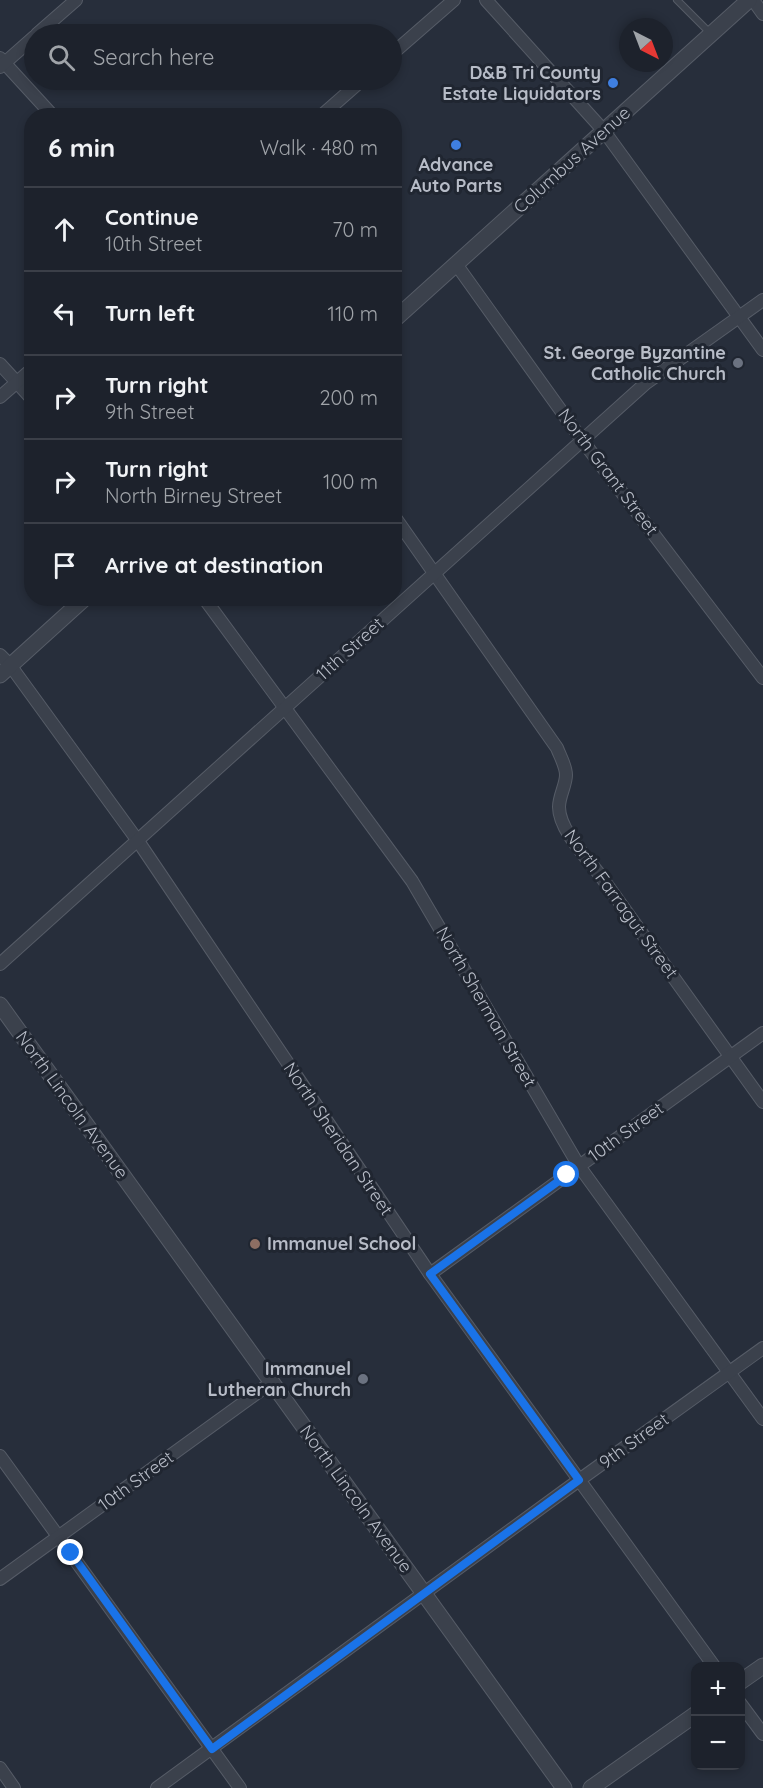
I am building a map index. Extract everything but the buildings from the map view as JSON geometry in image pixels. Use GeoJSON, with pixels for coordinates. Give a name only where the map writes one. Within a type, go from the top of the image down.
{"type":"FeatureCollection","features":[{"type":"Feature","properties":{"kind":"street"},"geometry":{"type":"LineString","coordinates":[[49,24],[76,0]]}},
{"type":"Feature","properties":{"kind":"street"},"geometry":{"type":"LineString","coordinates":[[402,45],[454,0]]}},
{"type":"Feature","properties":{"kind":"street"},"geometry":{"type":"LineString","coordinates":[[486,0],[604,131],[763,350]]}},
{"type":"Feature","properties":{"kind":"street"},"geometry":{"type":"LineString","coordinates":[[751,0],[763,14]]}},
{"type":"Feature","properties":{"kind":"street","name":"Columbus Avenue"},"geometry":{"type":"LineString","coordinates":[[402,313],[751,0]]}},
{"type":"Feature","properties":{"kind":"street"},"geometry":{"type":"LineString","coordinates":[[24,45],[2,62],[24,85]]}},
{"type":"Feature","properties":{"kind":"street"},"geometry":{"type":"LineString","coordinates":[[28,90],[45,108]]}},
{"type":"Feature","properties":{"kind":"street"},"geometry":{"type":"LineString","coordinates":[[330,108],[351,90]]}},
{"type":"Feature","properties":{"kind":"street","name":"North Grant Street"},"geometry":{"type":"LineString","coordinates":[[456,264],[582,440],[763,678]]}},
{"type":"Feature","properties":{"kind":"street","name":"11th Street"},"geometry":{"type":"LineString","coordinates":[[402,603],[646,383],[763,300]]}},
{"type":"Feature","properties":{"kind":"street"},"geometry":{"type":"LineString","coordinates":[[0,364],[24,390]]}},
{"type":"Feature","properties":{"kind":"street"},"geometry":{"type":"LineString","coordinates":[[0,397],[24,376]]}},
{"type":"Feature","properties":{"kind":"street","name":"North Farragut Street"},"geometry":{"type":"LineString","coordinates":[[402,527],[557,748],[566,775],[559,807],[562,823],[567,831],[763,1102]]}},
{"type":"Feature","properties":{"kind":"street"},"geometry":{"type":"LineString","coordinates":[[3,665],[75,606]]}},
{"type":"Feature","properties":{"kind":"street","name":"North Sherman Street"},"geometry":{"type":"LineString","coordinates":[[210,606],[412,881],[579,1166],[763,1419]]}},
{"type":"Feature","properties":{"kind":"street","name":"11th Street"},"geometry":{"type":"LineString","coordinates":[[0,964],[398,606]]}},
{"type":"Feature","properties":{"kind":"street","name":"North Sheridan Street"},"geometry":{"type":"LineString","coordinates":[[3,665],[138,841],[430,1274],[711,1662]]}},
{"type":"Feature","properties":{"kind":"street","name":"North Lincoln Avenue"},"geometry":{"type":"LineString","coordinates":[[0,1005],[564,1788]]}},
{"type":"Feature","properties":{"kind":"street","name":"10th Street"},"geometry":{"type":"LineString","coordinates":[[430,1274],[763,1033]]}},
{"type":"Feature","properties":{"kind":"street","name":"9th Street"},"geometry":{"type":"LineString","coordinates":[[158,1788],[763,1348]]}},
{"type":"Feature","properties":{"kind":"street","name":"10th Street"},"geometry":{"type":"LineString","coordinates":[[0,1579],[272,1382]]}},
{"type":"Feature","properties":{"kind":"street"},"geometry":{"type":"LineString","coordinates":[[0,1456],[240,1788]]}},
{"type":"Feature","properties":{"kind":"street"},"geometry":{"type":"LineString","coordinates":[[745,1679],[763,1666]]}},
{"type":"Feature","properties":{"kind":"street"},"geometry":{"type":"LineString","coordinates":[[745,1709],[763,1734]]}},
{"type":"Feature","properties":{"kind":"street"},"geometry":{"type":"LineString","coordinates":[[591,1788],[693,1716]]}},
{"type":"Feature","properties":{"kind":"street"},"geometry":{"type":"LineString","coordinates":[[0,1768],[14,1788]]}},
{"type":"Feature","properties":{"kind":"lane"},"geometry":{"type":"LineString","coordinates":[[677,0],[711,34]]}},
{"type":"Feature","properties":{"kind":"place","name":"D&B Tri County Estate Liquidators"},"geometry":{"type":"Point","coordinates":[613,83]}},
{"type":"Feature","properties":{"kind":"place","name":"Advance Auto Parts"},"geometry":{"type":"Point","coordinates":[456,145]}},
{"type":"Feature","properties":{"kind":"place","name":"St. George Byzantine Catholic Church"},"geometry":{"type":"Point","coordinates":[738,363]}},
{"type":"Feature","properties":{"kind":"place","name":"Immanuel School"},"geometry":{"type":"Point","coordinates":[255,1244]}},
{"type":"Feature","properties":{"kind":"place","name":"Immanuel Lutheran Church"},"geometry":{"type":"Point","coordinates":[363,1379]}},
{"type":"Feature","properties":{"kind":"route"},"geometry":{"type":"LineString","coordinates":[[71,1553],[212,1749],[579,1480],[430,1274],[567,1175]]}}]}
